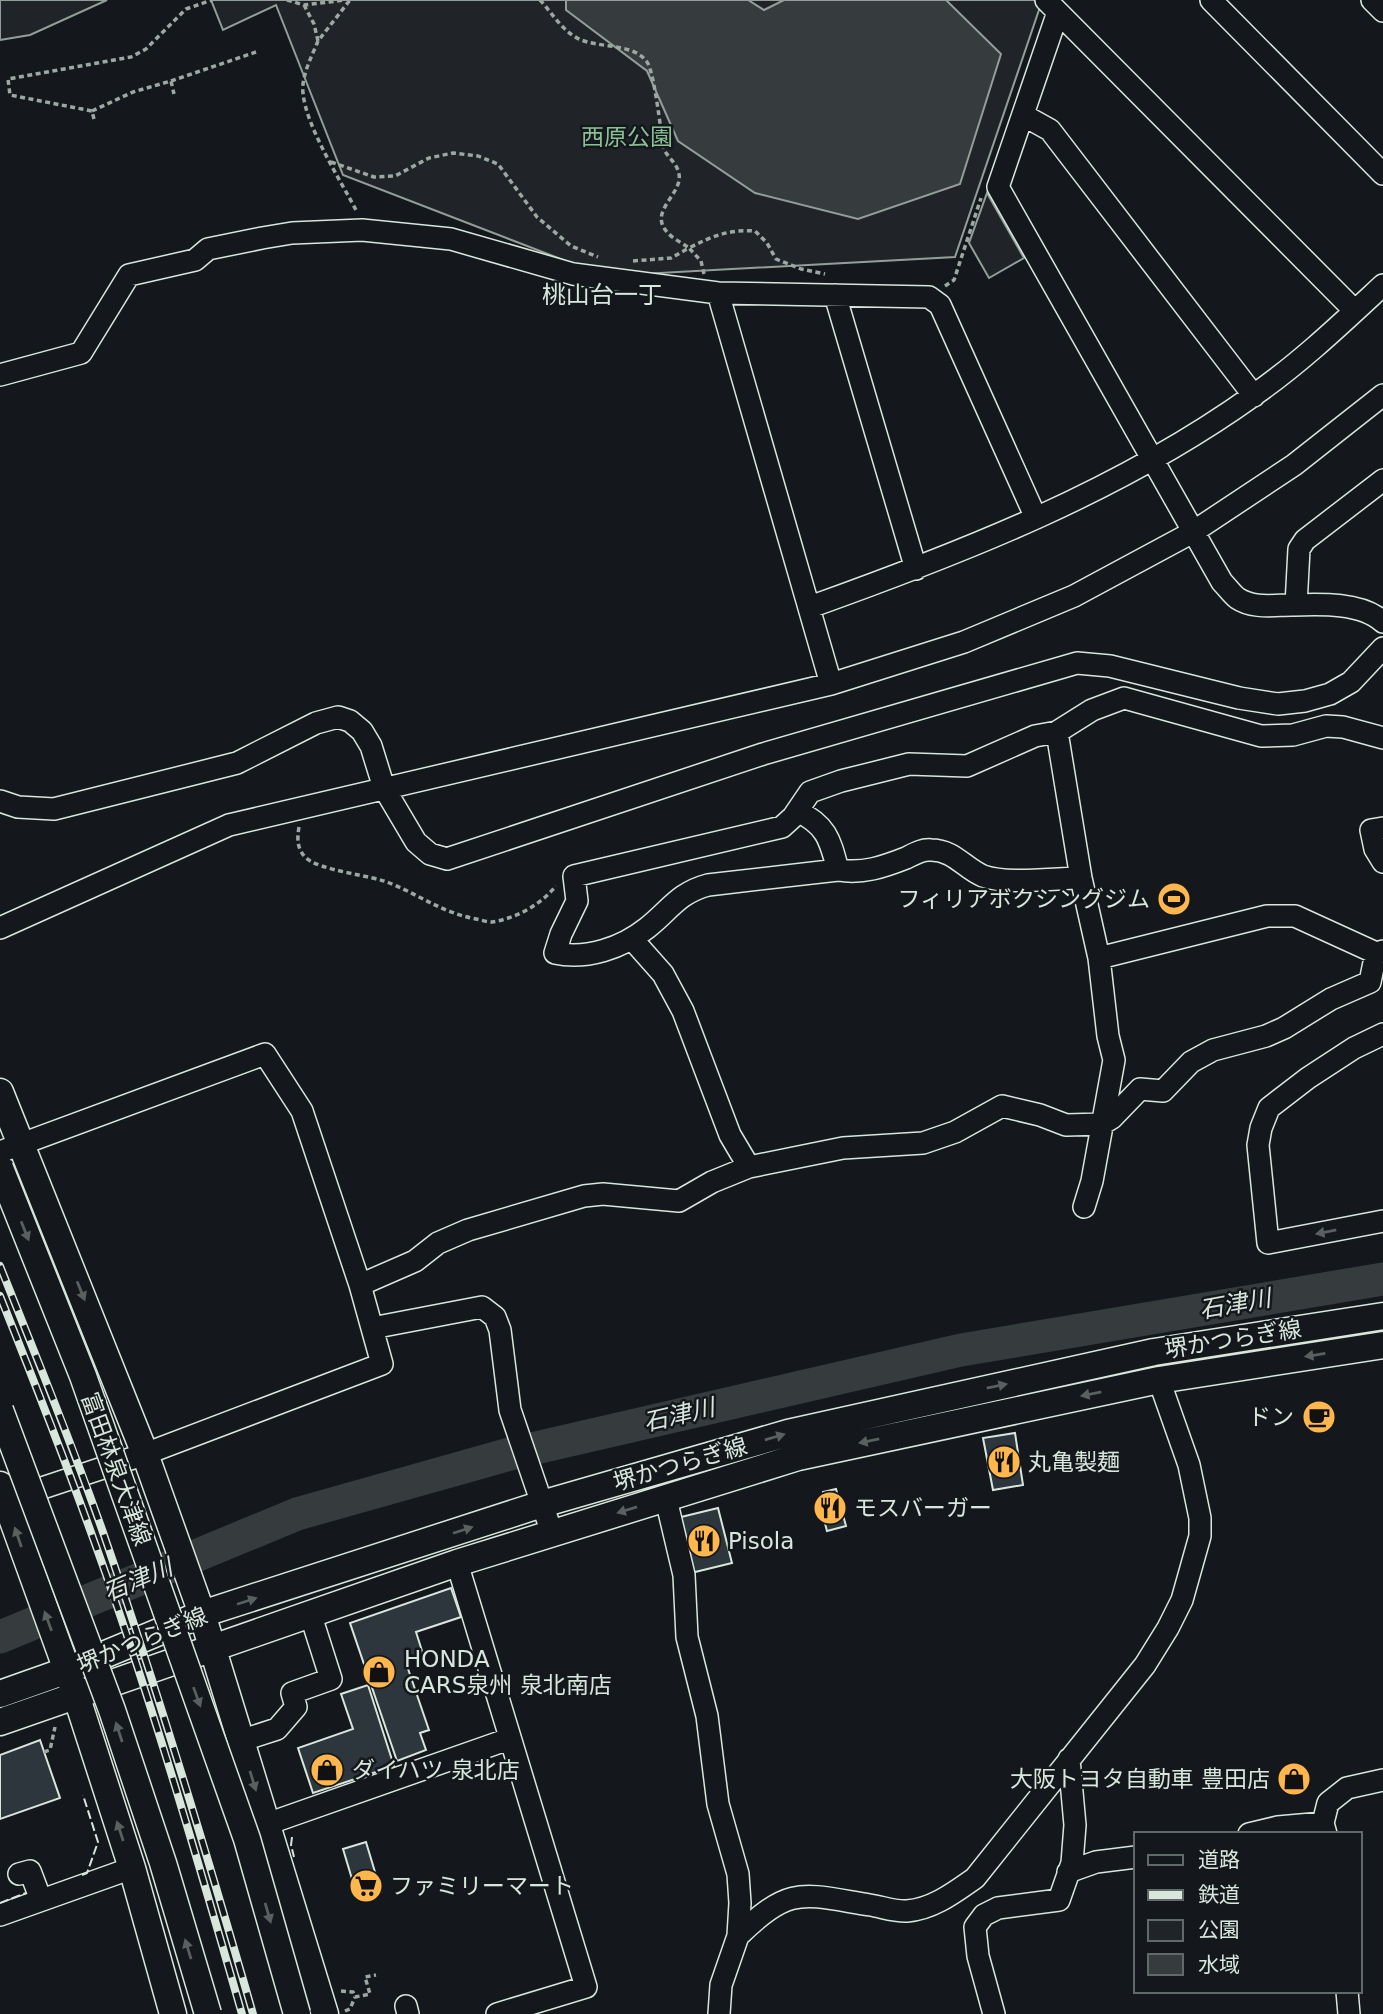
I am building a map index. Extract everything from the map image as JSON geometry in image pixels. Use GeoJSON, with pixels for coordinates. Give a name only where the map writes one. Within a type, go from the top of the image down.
{"type":"FeatureCollection","features":[{"type":"Feature","properties":{"kind":"main road"},"geometry":{"type":"LineString","coordinates":[[0,1092],[11,1148],[145,1454],[199,1606],[267,1824],[334,2012]]}},
{"type":"Feature","properties":{"kind":"main road","name":"富田林泉大津線"},"geometry":{"type":"LineString","coordinates":[[0,1168],[83,1376],[247,1839],[297,2014]]}},
{"type":"Feature","properties":{"kind":"main road","name":"堺かつらぎ線"},"geometry":{"type":"LineString","coordinates":[[0,1694],[62,1661],[199,1606],[538,1493],[788,1433],[1154,1352],[1383,1316]]}},
{"type":"Feature","properties":{"kind":"main road","name":"堺かつらぎ線"},"geometry":{"type":"LineString","coordinates":[[0,1722],[457,1563],[798,1457],[1159,1380],[1383,1345]]}},
{"type":"Feature","properties":{"kind":"main road"},"geometry":{"type":"LineString","coordinates":[[0,1410],[112,1710],[163,1863],[208,2014]]}},
{"type":"Feature","properties":{"kind":"main road"},"geometry":{"type":"LineString","coordinates":[[2,1496],[76,1695],[132,1868],[173,2014]]}},
{"type":"Feature","properties":{"kind":"street"},"geometry":{"type":"LineString","coordinates":[[1210,0],[1383,174]]}},
{"type":"Feature","properties":{"kind":"street"},"geometry":{"type":"LineString","coordinates":[[1372,0],[1383,11]]}},
{"type":"Feature","properties":{"kind":"street"},"geometry":{"type":"LineString","coordinates":[[1052,6],[1023,115],[998,187],[1222,582],[1237,598],[1261,606],[1296,605],[1365,611],[1383,622]]}},
{"type":"Feature","properties":{"kind":"street"},"geometry":{"type":"LineString","coordinates":[[1052,6],[1355,311]]}},
{"type":"Feature","properties":{"kind":"street"},"geometry":{"type":"LineString","coordinates":[[1023,115],[1050,130],[1254,396]]}},
{"type":"Feature","properties":{"kind":"street"},"geometry":{"type":"LineString","coordinates":[[0,376],[80,353],[129,275],[195,260],[208,249],[292,233],[362,230],[451,239],[573,274],[718,293],[832,285],[929,297],[940,305],[1036,518]]}},
{"type":"Feature","properties":{"kind":"street"},"geometry":{"type":"LineString","coordinates":[[832,285],[916,569]]}},
{"type":"Feature","properties":{"kind":"street"},"geometry":{"type":"LineString","coordinates":[[810,607],[916,569],[1036,518],[1153,460],[1254,396],[1383,285]]}},
{"type":"Feature","properties":{"kind":"street"},"geometry":{"type":"LineString","coordinates":[[718,293],[831,684]]}},
{"type":"Feature","properties":{"kind":"street"},"geometry":{"type":"LineString","coordinates":[[0,928],[229,825],[831,684],[964,642],[1074,596],[1193,532],[1294,465],[1383,395]]}},
{"type":"Feature","properties":{"kind":"street"},"geometry":{"type":"LineString","coordinates":[[1296,605],[1299,549],[1305,540],[1383,480]]}},
{"type":"Feature","properties":{"kind":"street"},"geometry":{"type":"LineString","coordinates":[[0,801],[18,807],[54,809],[237,763],[316,723],[338,717],[350,721],[362,731],[384,788],[416,842],[429,854],[447,859],[763,754],[1077,663],[1110,666],[1239,698],[1278,704],[1305,701],[1330,694],[1351,682],[1383,648]]}},
{"type":"Feature","properties":{"kind":"street"},"geometry":{"type":"LineString","coordinates":[[1081,878],[1009,880],[986,877],[970,869],[952,854],[925,849],[884,866],[857,873],[838,870],[708,885],[690,890],[632,939],[594,953],[570,956],[555,953],[577,901],[574,876],[782,827],[810,792],[841,781],[909,764],[967,766],[1035,736],[1057,732],[1092,710],[1124,698],[1261,736],[1293,735],[1326,726],[1343,727],[1383,738]]}},
{"type":"Feature","properties":{"kind":"street"},"geometry":{"type":"LineString","coordinates":[[1057,732],[1081,878],[1100,958],[1108,1036],[1114,1060],[1092,1181],[1084,1207]]}},
{"type":"Feature","properties":{"kind":"street"},"geometry":{"type":"LineString","coordinates":[[797,811],[816,820],[829,838],[838,870]]}},
{"type":"Feature","properties":{"kind":"street"},"geometry":{"type":"LineString","coordinates":[[1383,828],[1371,830],[1375,849],[1383,862]]}},
{"type":"Feature","properties":{"kind":"street"},"geometry":{"type":"LineString","coordinates":[[360,1284],[415,1261],[438,1243],[468,1230],[584,1196],[603,1194],[679,1201],[712,1182],[749,1167],[843,1148],[923,1143],[955,1132],[1002,1106],[1040,1115],[1066,1125],[1102,1124],[1112,1118],[1140,1089],[1163,1091],[1191,1062],[1213,1049],[1266,1036],[1331,999],[1370,982],[1379,952],[1296,916],[1267,916],[1100,958]]}},
{"type":"Feature","properties":{"kind":"street"},"geometry":{"type":"LineString","coordinates":[[632,939],[663,974],[683,1011],[730,1135],[749,1167]]}},
{"type":"Feature","properties":{"kind":"street"},"geometry":{"type":"LineString","coordinates":[[1383,1034],[1354,1048],[1269,1108],[1258,1145],[1268,1243],[1383,1221]]}},
{"type":"Feature","properties":{"kind":"street"},"geometry":{"type":"LineString","coordinates":[[2,1496],[145,1454],[382,1364],[360,1284],[302,1111],[265,1054],[11,1148]]}},
{"type":"Feature","properties":{"kind":"street"},"geometry":{"type":"LineString","coordinates":[[372,1328],[482,1307],[495,1317],[500,1330],[510,1410],[552,1533]]}},
{"type":"Feature","properties":{"kind":"street"},"geometry":{"type":"LineString","coordinates":[[738,1936],[763,1912],[791,1897],[811,1895],[907,1911],[951,1896],[975,1878],[1145,1665],[1182,1600],[1200,1536],[1200,1518],[1189,1465],[1159,1380]]}},
{"type":"Feature","properties":{"kind":"street"},"geometry":{"type":"LineString","coordinates":[[666,1499],[684,1575],[687,1637],[707,1716],[718,1804],[738,1874],[738,1936],[721,1985],[719,2014]]}},
{"type":"Feature","properties":{"kind":"street"},"geometry":{"type":"LineString","coordinates":[[457,1563],[586,1987],[497,2014]]}},
{"type":"Feature","properties":{"kind":"street"},"geometry":{"type":"LineString","coordinates":[[240,1741],[277,1729],[296,1707],[292,1693],[331,1679],[310,1614]]}},
{"type":"Feature","properties":{"kind":"street"},"geometry":{"type":"LineString","coordinates":[[267,1824],[509,1738]]}},
{"type":"Feature","properties":{"kind":"street"},"geometry":{"type":"LineString","coordinates":[[994,2014],[978,1956],[975,1927],[984,1914],[998,1908],[1059,1900],[1069,1872],[1075,1825],[1069,1759]]}},
{"type":"Feature","properties":{"kind":"street"},"geometry":{"type":"LineString","coordinates":[[1257,1832],[1278,1827],[1325,1828],[1328,1802],[1347,1788],[1383,1780]]}},
{"type":"Feature","properties":{"kind":"street"},"geometry":{"type":"LineString","coordinates":[[1069,1872],[1096,1862],[1134,1857]]}},
{"type":"Feature","properties":{"kind":"street"},"geometry":{"type":"LineString","coordinates":[[0,1915],[132,1868]]}},
{"type":"Feature","properties":{"kind":"street"},"geometry":{"type":"LineString","coordinates":[[19,1874],[30,1871],[41,1900]]}},
{"type":"Feature","properties":{"kind":"street"},"geometry":{"type":"LineString","coordinates":[[1347,1993],[1349,2014]]}},
{"type":"Feature","properties":{"kind":"path"},"geometry":{"type":"LineString","coordinates":[[190,0],[186,9],[146,49],[131,57],[8,79],[9,95],[92,111],[133,92],[256,52]]}},
{"type":"Feature","properties":{"kind":"path"},"geometry":{"type":"LineString","coordinates":[[186,9],[212,0]]}},
{"type":"Feature","properties":{"kind":"path"},"geometry":{"type":"LineString","coordinates":[[287,0],[304,5],[347,0]]}},
{"type":"Feature","properties":{"kind":"path"},"geometry":{"type":"LineString","coordinates":[[347,0],[318,41],[302,91],[307,110],[361,219],[362,230]]}},
{"type":"Feature","properties":{"kind":"path"},"geometry":{"type":"LineString","coordinates":[[540,0],[564,28],[577,38],[592,44],[637,53],[649,63],[663,133],[663,150],[674,163],[679,175],[678,185],[663,208],[663,226],[668,234],[689,248],[701,261],[704,275]]}},
{"type":"Feature","properties":{"kind":"path"},"geometry":{"type":"LineString","coordinates":[[304,5],[314,24],[318,41]]}},
{"type":"Feature","properties":{"kind":"path"},"geometry":{"type":"LineString","coordinates":[[171,81],[174,94]]}},
{"type":"Feature","properties":{"kind":"path"},"geometry":{"type":"LineString","coordinates":[[92,111],[94,119]]}},
{"type":"Feature","properties":{"kind":"path"},"geometry":{"type":"LineString","coordinates":[[331,162],[374,177],[396,176],[429,158],[453,153],[478,156],[498,164],[537,217],[571,246],[607,259]]}},
{"type":"Feature","properties":{"kind":"path"},"geometry":{"type":"LineString","coordinates":[[943,288],[954,280],[985,188]]}},
{"type":"Feature","properties":{"kind":"path"},"geometry":{"type":"LineString","coordinates":[[630,261],[671,258],[712,236],[736,230],[755,231],[768,243],[776,259],[812,272],[832,285]]}},
{"type":"Feature","properties":{"kind":"path"},"geometry":{"type":"LineString","coordinates":[[301,808],[297,842],[306,859],[391,883],[434,906],[460,916],[490,922],[520,913],[543,902],[562,880],[574,876]]}},
{"type":"Feature","properties":{"kind":"path"},"geometry":{"type":"LineString","coordinates":[[44,1752],[50,1750],[55,1727]]}},
{"type":"Feature","properties":{"kind":"path"},"geometry":{"type":"LineString","coordinates":[[355,1997],[370,1994],[365,1978],[376,1975]]}},
{"type":"Feature","properties":{"kind":"path"},"geometry":{"type":"LineString","coordinates":[[334,2012],[350,2010],[355,1997],[353,1992],[339,1991]]}},
{"type":"Feature","properties":{"kind":"green space"},"geometry":{"type":"Polygon","coordinates":[[[0,0],[107,0],[30,35],[0,40],[0,0]]]}},
{"type":"Feature","properties":{"kind":"green space","name":"西原公園"},"geometry":{"type":"Polygon","coordinates":[[[211,0],[1037,0],[1041,4],[955,257],[605,276],[343,175],[276,5],[223,30],[211,0]]]}},
{"type":"Feature","properties":{"kind":"green space"},"geometry":{"type":"Polygon","coordinates":[[[987,193],[1024,258],[989,278],[969,243],[987,193]]]}},
{"type":"Feature","properties":{"kind":"water"},"geometry":{"type":"Polygon","coordinates":[[[566,0],[748,0],[764,10],[784,0],[946,0],[1001,54],[960,184],[858,219],[755,193],[678,141],[647,71],[566,10],[566,0]]]}},
{"type":"Feature","properties":{"kind":"building","name":"丸亀製麺"},"geometry":{"type":"Polygon","coordinates":[[[1015,1433],[1023,1485],[993,1490],[983,1438],[1015,1433]]]}},
{"type":"Feature","properties":{"kind":"building"},"geometry":{"type":"Polygon","coordinates":[[[836,1489],[846,1526],[827,1531],[819,1501],[824,1499],[823,1492],[836,1489]]]}},
{"type":"Feature","properties":{"kind":"building"},"geometry":{"type":"Polygon","coordinates":[[[718,1508],[732,1563],[691,1573],[677,1518],[718,1508]]]}},
{"type":"Feature","properties":{"kind":"building"},"geometry":{"type":"Polygon","coordinates":[[[451,1588],[461,1617],[416,1632],[423,1654],[405,1660],[429,1730],[420,1733],[426,1750],[397,1761],[350,1623],[451,1588]]]}},
{"type":"Feature","properties":{"kind":"building"},"geometry":{"type":"Polygon","coordinates":[[[368,1685],[394,1766],[313,1793],[298,1748],[353,1729],[341,1694],[368,1685]]]}},
{"type":"Feature","properties":{"kind":"building"},"geometry":{"type":"Polygon","coordinates":[[[40,1740],[60,1798],[0,1819],[0,1755],[40,1740]]]}},
{"type":"Feature","properties":{"kind":"building"},"geometry":{"type":"Polygon","coordinates":[[[366,1842],[381,1892],[358,1899],[343,1849],[366,1842]]]}},
{"type":"Feature","properties":{"kind":"waterway","name":"石津川"},"geometry":{"type":"LineString","coordinates":[[0,1637],[297,1514],[510,1454],[961,1350],[1383,1279]]}},
{"type":"Feature","properties":{"kind":"railway"},"geometry":{"type":"LineString","coordinates":[[0,1266],[80,1469],[125,1597],[182,1775],[253,2014]]}},
{"type":"Feature","properties":{"kind":"railway"},"geometry":{"type":"LineString","coordinates":[[0,1296],[71,1477],[134,1656],[190,1834],[242,2014]]}},
{"type":"Feature","properties":{"kind":"fence"},"geometry":{"type":"LineString","coordinates":[[82,1875],[87,1873],[98,1842],[83,1795]]}},
{"type":"Feature","properties":{"kind":"fence"},"geometry":{"type":"LineString","coordinates":[[292,1837],[294,1857]]}},
{"type":"Feature","properties":{"kind":"fence"},"geometry":{"type":"LineString","coordinates":[[0,1903],[26,1893]]}},
{"type":"Feature","properties":{"kind":"place","name":"フィリアボクシングジム"},"geometry":{"type":"Point","coordinates":[1174,899]}},
{"type":"Feature","properties":{"kind":"place","name":"ドン"},"geometry":{"type":"Point","coordinates":[1319,1417]}},
{"type":"Feature","properties":{"kind":"place","name":"丸亀製麺"},"geometry":{"type":"Point","coordinates":[1004,1462]}},
{"type":"Feature","properties":{"kind":"place","name":"モスバーガー"},"geometry":{"type":"Point","coordinates":[830,1508]}},
{"type":"Feature","properties":{"kind":"place","name":"Pisola"},"geometry":{"type":"Point","coordinates":[704,1541]}},
{"type":"Feature","properties":{"kind":"place","name":"HONDA CARS泉州 泉北南店"},"geometry":{"type":"Point","coordinates":[379,1672]}},
{"type":"Feature","properties":{"kind":"place","name":"ダイハツ 泉北店"},"geometry":{"type":"Point","coordinates":[327,1770]}},
{"type":"Feature","properties":{"kind":"place","name":"大阪トヨタ自動車 豊田店"},"geometry":{"type":"Point","coordinates":[1294,1779]}},
{"type":"Feature","properties":{"kind":"place","name":"ファミリーマート"},"geometry":{"type":"Point","coordinates":[366,1886]}},
{"type":"Feature","properties":{"kind":"district","name":"桃山台一丁"},"geometry":{"type":"Point","coordinates":[602,295]}}]}
